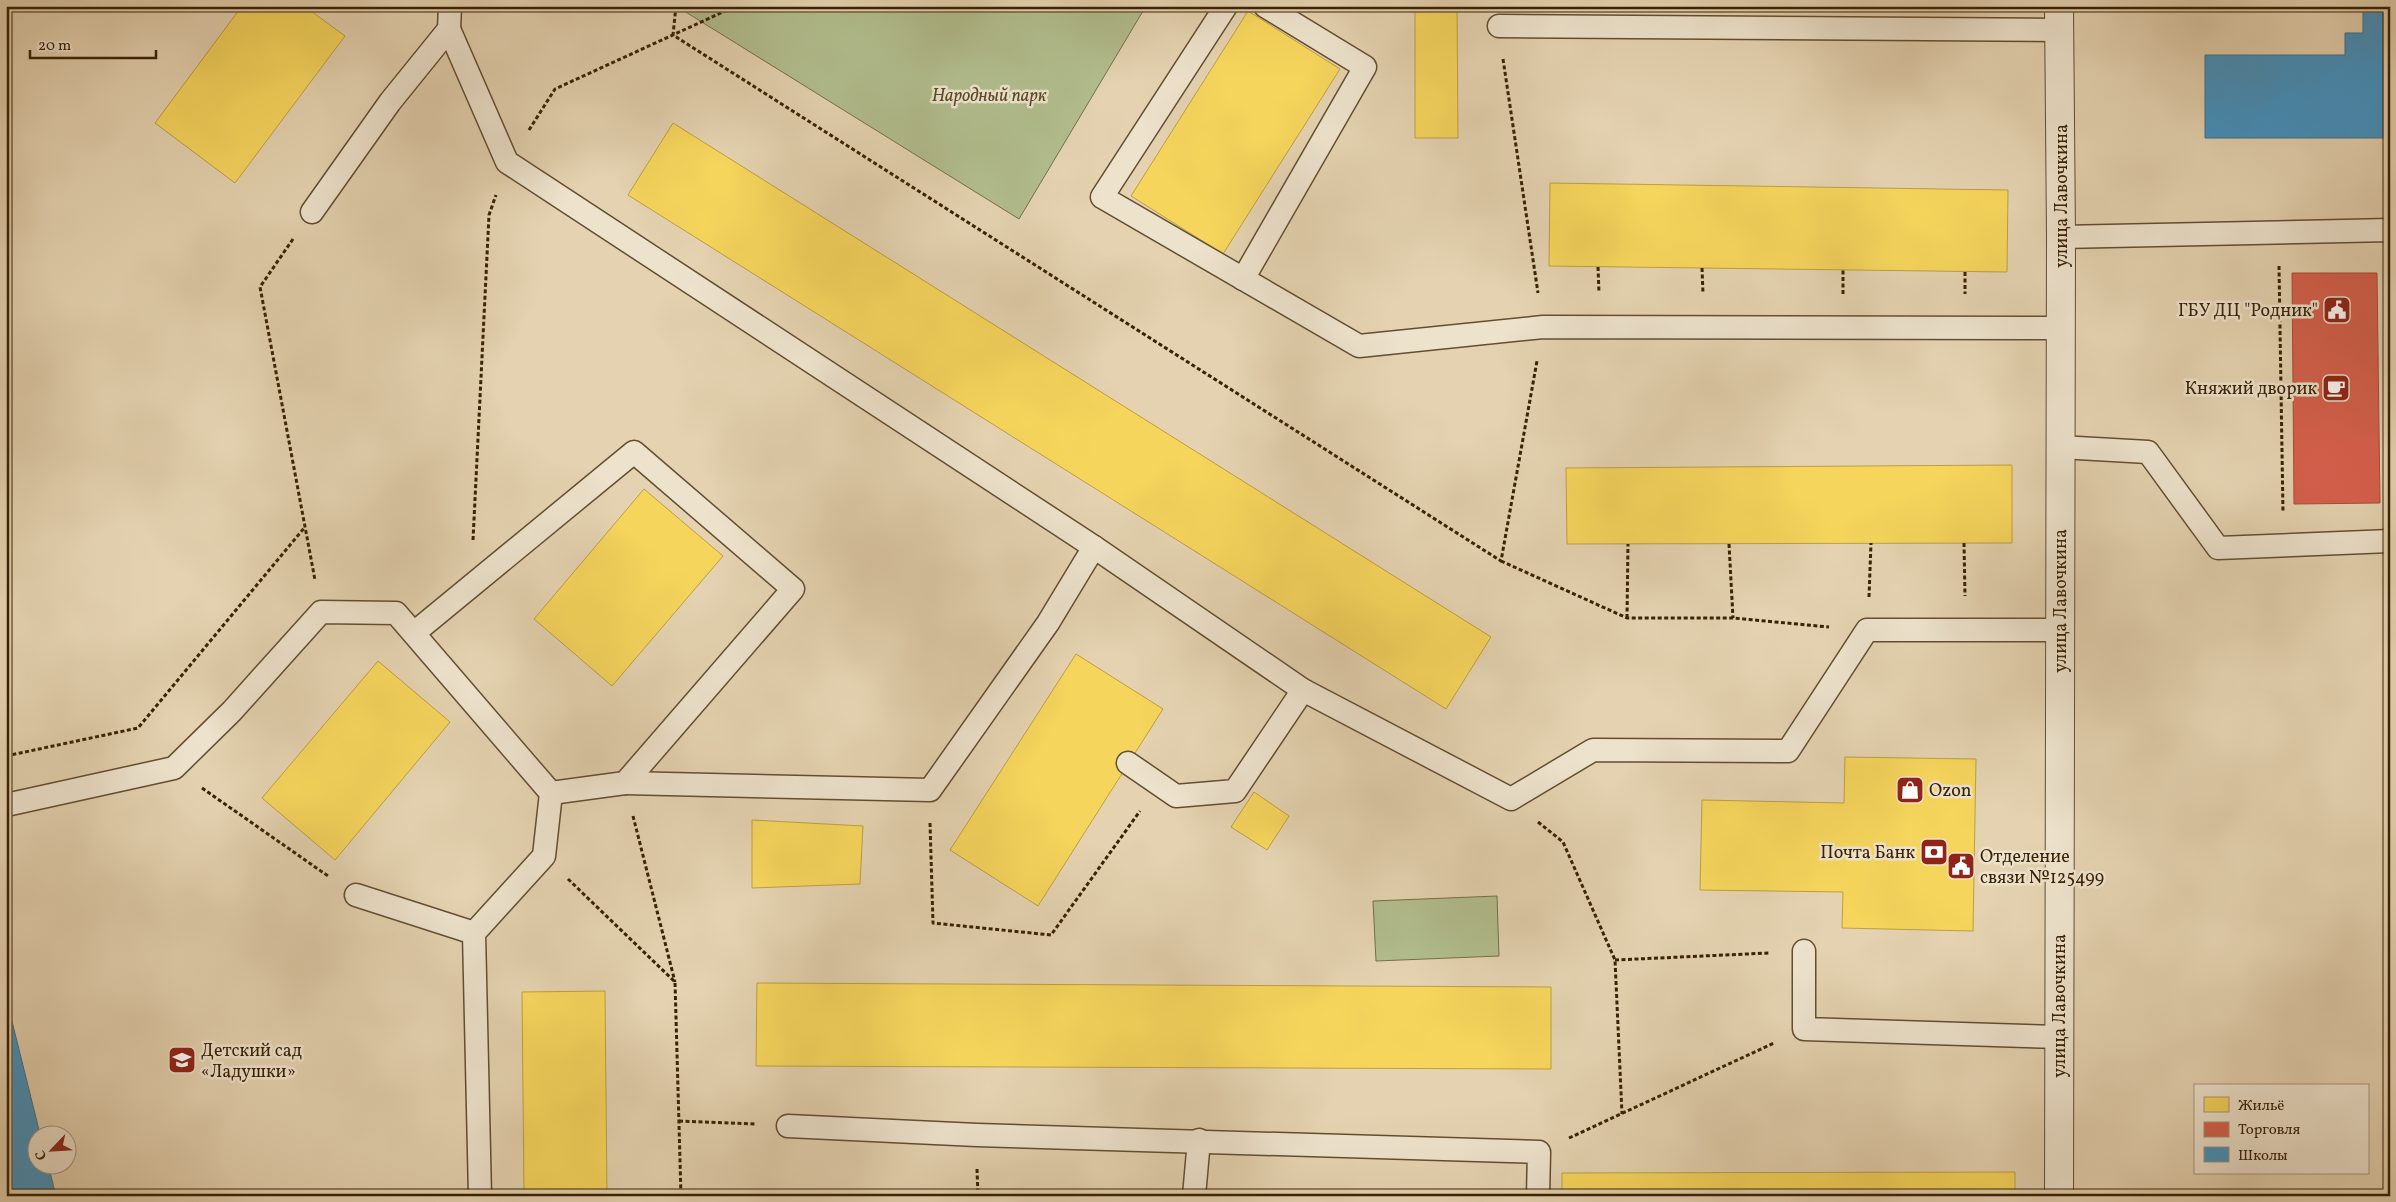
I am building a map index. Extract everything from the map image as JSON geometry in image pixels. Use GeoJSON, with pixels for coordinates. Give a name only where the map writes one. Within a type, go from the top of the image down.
{"type":"FeatureCollection","features":[{"type":"Feature","properties":{"kind":"street","name":"улица Лавочкина"},"geometry":{"type":"LineString","coordinates":[[2059,18],[2061,237],[2059,1196]]}},
{"type":"Feature","properties":{"kind":"lane"},"geometry":{"type":"LineString","coordinates":[[450,6],[449,29],[508,162],[1094,547],[1303,690],[1511,799],[1593,750],[1788,751],[1867,630],[1966,632],[2060,630]]}},
{"type":"Feature","properties":{"kind":"lane"},"geometry":{"type":"LineString","coordinates":[[1226,6],[1102,196],[1359,346],[1543,327],[2061,328]]}},
{"type":"Feature","properties":{"kind":"lane"},"geometry":{"type":"LineString","coordinates":[[1243,279],[1365,67],[1265,6]]}},
{"type":"Feature","properties":{"kind":"lane"},"geometry":{"type":"LineString","coordinates":[[1498,26],[2059,18]]}},
{"type":"Feature","properties":{"kind":"lane"},"geometry":{"type":"LineString","coordinates":[[312,212],[390,102],[449,29]]}},
{"type":"Feature","properties":{"kind":"lane"},"geometry":{"type":"LineString","coordinates":[[2061,237],[2390,230]]}},
{"type":"Feature","properties":{"kind":"lane"},"geometry":{"type":"LineString","coordinates":[[2060,447],[2148,452],[2218,548],[2390,541]]}},
{"type":"Feature","properties":{"kind":"lane"},"geometry":{"type":"LineString","coordinates":[[414,634],[634,452],[793,589],[625,783]]}},
{"type":"Feature","properties":{"kind":"lane"},"geometry":{"type":"LineString","coordinates":[[551,793],[625,783],[930,790],[1048,623],[1094,547]]}},
{"type":"Feature","properties":{"kind":"lane"},"geometry":{"type":"LineString","coordinates":[[6,805],[174,768],[232,711],[322,612],[396,613],[551,793],[544,856],[474,933],[480,1196]]}},
{"type":"Feature","properties":{"kind":"lane"},"geometry":{"type":"LineString","coordinates":[[1128,763],[1176,796],[1235,791],[1303,690]]}},
{"type":"Feature","properties":{"kind":"lane"},"geometry":{"type":"LineString","coordinates":[[356,895],[474,933]]}},
{"type":"Feature","properties":{"kind":"lane"},"geometry":{"type":"LineString","coordinates":[[1804,951],[1804,1029],[2059,1037]]}},
{"type":"Feature","properties":{"kind":"lane"},"geometry":{"type":"LineString","coordinates":[[788,1126],[977,1135],[1199,1140],[1539,1152],[1538,1196]]}},
{"type":"Feature","properties":{"kind":"lane"},"geometry":{"type":"LineString","coordinates":[[1194,1196],[1199,1140]]}},
{"type":"Feature","properties":{"kind":"path"},"geometry":{"type":"LineString","coordinates":[[473,542],[489,215],[508,162],[556,89],[736,6]]}},
{"type":"Feature","properties":{"kind":"path"},"geometry":{"type":"LineString","coordinates":[[312,212],[260,287],[322,612]]}},
{"type":"Feature","properties":{"kind":"path"},"geometry":{"type":"LineString","coordinates":[[2278,232],[2283,546]]}},
{"type":"Feature","properties":{"kind":"path"},"geometry":{"type":"LineString","coordinates":[[6,756],[138,728],[305,527]]}},
{"type":"Feature","properties":{"kind":"path"},"geometry":{"type":"LineString","coordinates":[[1501,561],[1627,618],[1733,618],[1867,630],[1871,543]]}},
{"type":"Feature","properties":{"kind":"path"},"geometry":{"type":"LineString","coordinates":[[1964,543],[1966,632]]}},
{"type":"Feature","properties":{"kind":"path"},"geometry":{"type":"LineString","coordinates":[[1627,618],[1628,544]]}},
{"type":"Feature","properties":{"kind":"path"},"geometry":{"type":"LineString","coordinates":[[1729,544],[1733,618]]}},
{"type":"Feature","properties":{"kind":"path"},"geometry":{"type":"LineString","coordinates":[[174,768],[356,895]]}},
{"type":"Feature","properties":{"kind":"path"},"geometry":{"type":"LineString","coordinates":[[625,783],[675,982],[681,1196]]}},
{"type":"Feature","properties":{"kind":"path"},"geometry":{"type":"LineString","coordinates":[[930,790],[933,923],[1051,935],[1159,784]]}},
{"type":"Feature","properties":{"kind":"path"},"geometry":{"type":"LineString","coordinates":[[1511,799],[1563,842],[1615,960],[1622,1114]]}},
{"type":"Feature","properties":{"kind":"path"},"geometry":{"type":"LineString","coordinates":[[544,856],[675,982]]}},
{"type":"Feature","properties":{"kind":"path"},"geometry":{"type":"LineString","coordinates":[[1615,960],[1804,951]]}},
{"type":"Feature","properties":{"kind":"path"},"geometry":{"type":"LineString","coordinates":[[1539,1152],[1804,1029]]}},
{"type":"Feature","properties":{"kind":"path"},"geometry":{"type":"LineString","coordinates":[[679,1121],[788,1126]]}},
{"type":"Feature","properties":{"kind":"green space","name":"Народный парк"},"geometry":{"type":"Polygon","coordinates":[[[676,6],[1146,6],[1019,219],[676,6]]]}},
{"type":"Feature","properties":{"kind":"green space"},"geometry":{"type":"Polygon","coordinates":[[[1497,896],[1499,956],[1376,961],[1373,901],[1497,896]]]}},
{"type":"Feature","properties":{"kind":"building: Жильё"},"geometry":{"type":"Polygon","coordinates":[[[242,6],[304,6],[345,36],[235,183],[155,123],[242,6]]]}},
{"type":"Feature","properties":{"kind":"building: Жильё"},"geometry":{"type":"Polygon","coordinates":[[[1415,6],[1457,6],[1458,138],[1415,138],[1415,6]]]}},
{"type":"Feature","properties":{"kind":"building: Жильё"},"geometry":{"type":"Polygon","coordinates":[[[1248,11],[1340,69],[1223,254],[1131,196],[1248,11]]]}},
{"type":"Feature","properties":{"kind":"building: Жильё"},"geometry":{"type":"Polygon","coordinates":[[[673,123],[1491,637],[1446,709],[628,195],[673,123]]]}},
{"type":"Feature","properties":{"kind":"building: Жильё"},"geometry":{"type":"Polygon","coordinates":[[[1550,183],[2008,190],[2007,272],[1549,266],[1550,183]]]}},
{"type":"Feature","properties":{"kind":"building: Жильё"},"geometry":{"type":"Polygon","coordinates":[[[2012,465],[2012,543],[1567,544],[1566,468],[2012,465]]]}},
{"type":"Feature","properties":{"kind":"building: Жильё"},"geometry":{"type":"Polygon","coordinates":[[[644,489],[723,556],[612,686],[534,619],[644,489]]]}},
{"type":"Feature","properties":{"kind":"building: Жильё"},"geometry":{"type":"Polygon","coordinates":[[[1076,654],[1163,709],[1038,906],[950,850],[1076,654]]]}},
{"type":"Feature","properties":{"kind":"building: Жильё"},"geometry":{"type":"Polygon","coordinates":[[[378,661],[450,722],[335,860],[262,798],[378,661]]]}},
{"type":"Feature","properties":{"kind":"building: Жильё"},"geometry":{"type":"Polygon","coordinates":[[[1845,757],[1976,759],[1973,931],[1842,928],[1843,892],[1700,890],[1702,800],[1844,803],[1845,757]]]}},
{"type":"Feature","properties":{"kind":"building: Жильё"},"geometry":{"type":"Polygon","coordinates":[[[1254,792],[1289,816],[1267,850],[1231,827],[1254,792]]]}},
{"type":"Feature","properties":{"kind":"building: Жильё"},"geometry":{"type":"Polygon","coordinates":[[[752,820],[863,826],[860,884],[752,888],[752,820]]]}},
{"type":"Feature","properties":{"kind":"building: Жильё"},"geometry":{"type":"Polygon","coordinates":[[[757,983],[1551,987],[1551,1069],[756,1066],[757,983]]]}},
{"type":"Feature","properties":{"kind":"building: Жильё"},"geometry":{"type":"Polygon","coordinates":[[[605,991],[607,1196],[524,1196],[522,992],[605,991]]]}},
{"type":"Feature","properties":{"kind":"building: Жильё"},"geometry":{"type":"Polygon","coordinates":[[[2015,1172],[2015,1196],[1562,1196],[1562,1173],[2015,1172]]]}},
{"type":"Feature","properties":{"kind":"building: Торговля","name":"Княжий дворик"},"geometry":{"type":"Polygon","coordinates":[[[2292,273],[2377,273],[2380,503],[2294,504],[2292,273]]]}},
{"type":"Feature","properties":{"kind":"building: Школы"},"geometry":{"type":"Polygon","coordinates":[[[2363,6],[2387,6],[2387,33],[2390,33],[2390,138],[2205,138],[2205,55],[2345,55],[2345,33],[2363,33],[2363,6]]]}},
{"type":"Feature","properties":{"kind":"building: Школы"},"geometry":{"type":"Polygon","coordinates":[[[6,997],[38,1124],[28,1124],[28,1174],[50,1174],[56,1196],[6,1196],[6,997]]]}},
{"type":"Feature","properties":{"kind":"place","name":"ГБУ ДЦ \"Родник\""},"geometry":{"type":"Point","coordinates":[2337,310]}},
{"type":"Feature","properties":{"kind":"place","name":"Княжий дворик"},"geometry":{"type":"Point","coordinates":[2336,388]}},
{"type":"Feature","properties":{"kind":"place","name":"Ozon"},"geometry":{"type":"Point","coordinates":[1910,790]}},
{"type":"Feature","properties":{"kind":"place","name":"Почта Банк"},"geometry":{"type":"Point","coordinates":[1934,852]}},
{"type":"Feature","properties":{"kind":"place","name":"Отделение связи №125499"},"geometry":{"type":"Point","coordinates":[1961,866]}},
{"type":"Feature","properties":{"kind":"place","name":"Детский сад «Ладушки»"},"geometry":{"type":"Point","coordinates":[182,1060]}}]}
